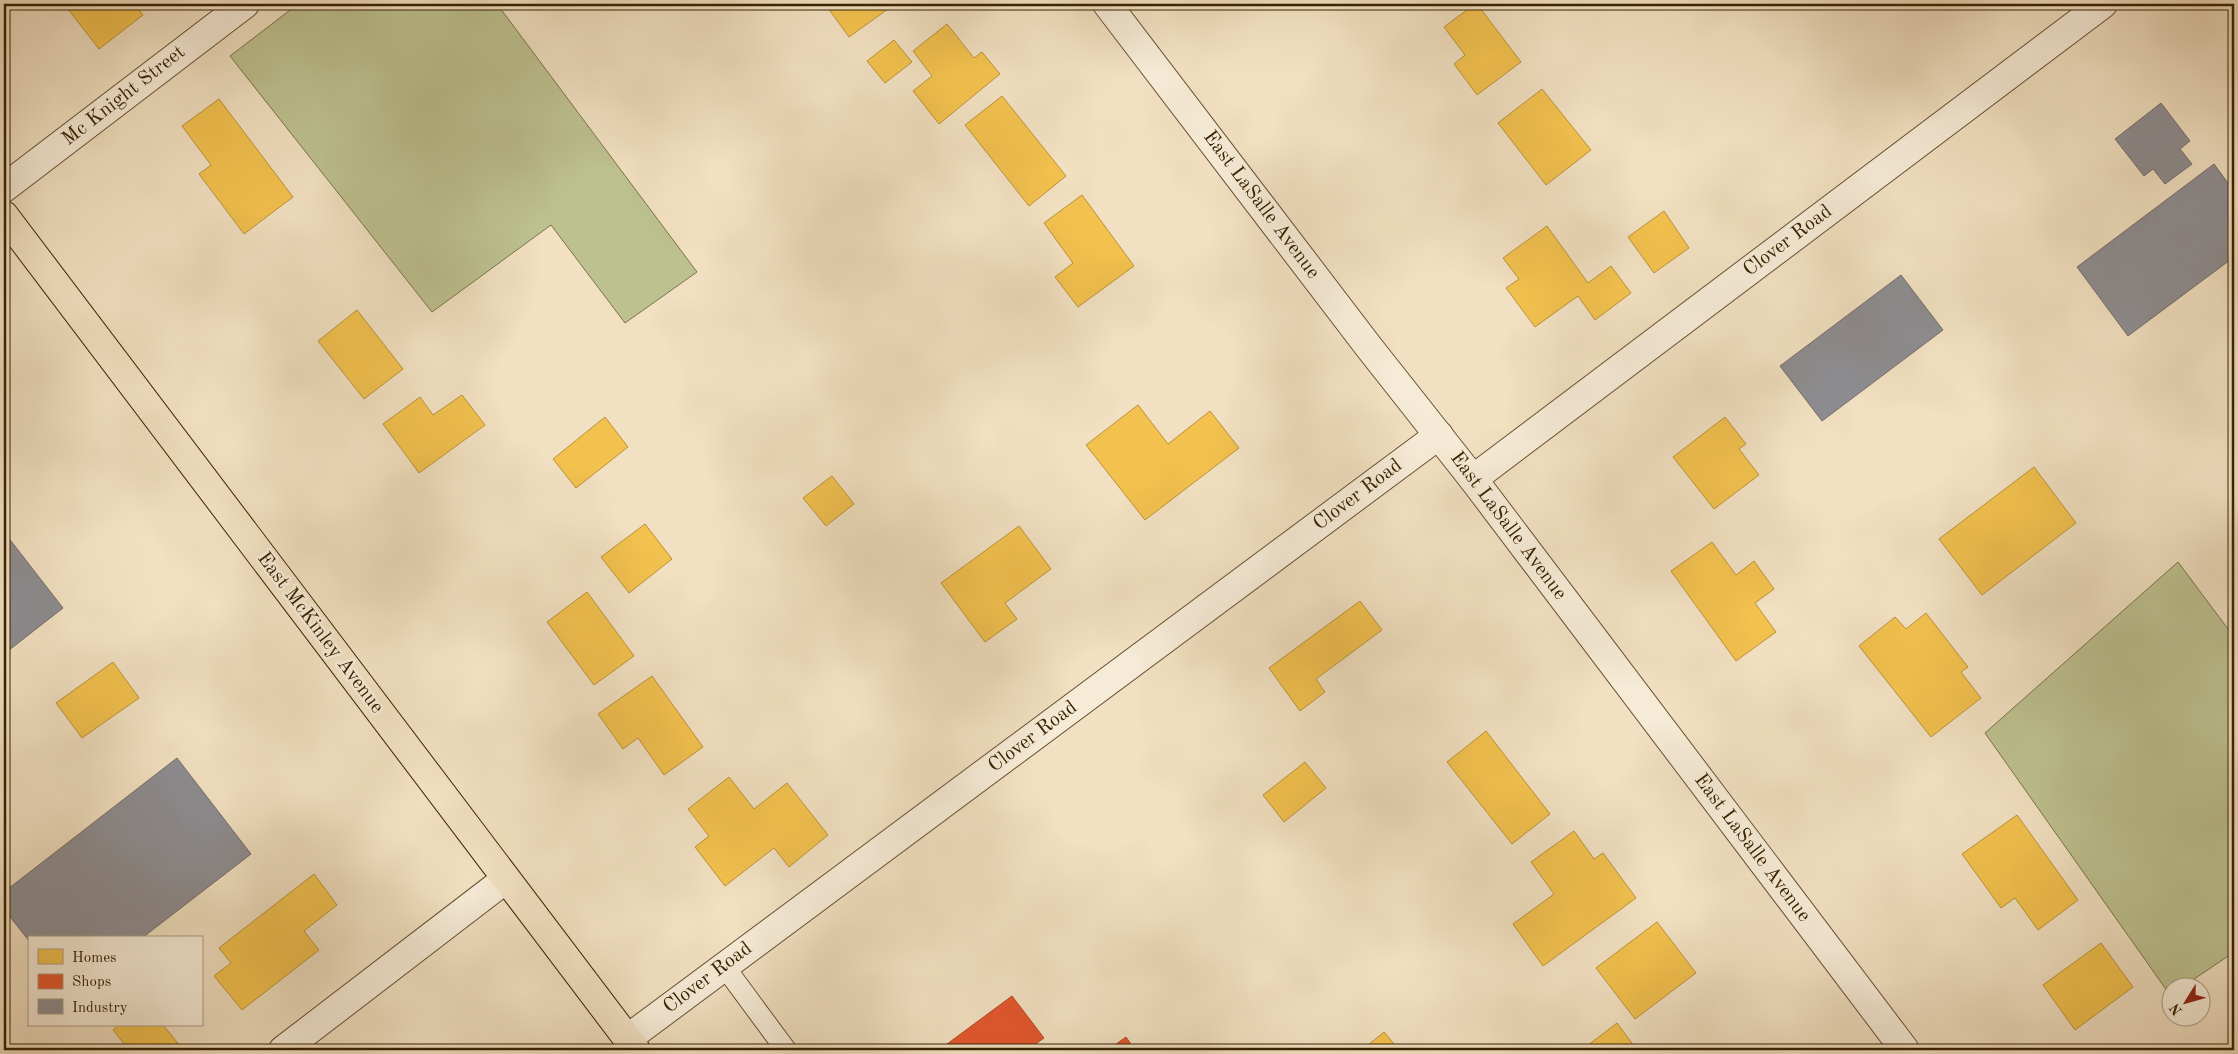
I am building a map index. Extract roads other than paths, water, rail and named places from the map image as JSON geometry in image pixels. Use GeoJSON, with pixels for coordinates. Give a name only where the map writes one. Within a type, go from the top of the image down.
{"type":"FeatureCollection","features":[{"type":"Feature","properties":{"kind":"main road","name":"East McKinley Avenue"},"geometry":{"type":"LineString","coordinates":[[4,215],[632,1044]]}},
{"type":"Feature","properties":{"kind":"street","name":"Mc Knight Street"},"geometry":{"type":"LineString","coordinates":[[4,188],[245,4]]}},
{"type":"Feature","properties":{"kind":"street","name":"East LaSalle Avenue"},"geometry":{"type":"LineString","coordinates":[[1107,4],[1474,479],[1904,1050]]}},
{"type":"Feature","properties":{"kind":"street","name":"Clover Road"},"geometry":{"type":"LineString","coordinates":[[1474,479],[2103,4]]}},
{"type":"Feature","properties":{"kind":"street","name":"Clover Road"},"geometry":{"type":"LineString","coordinates":[[632,1044],[724,966],[1439,435]]}},
{"type":"Feature","properties":{"kind":"street"},"geometry":{"type":"LineString","coordinates":[[283,1050],[506,879]]}},
{"type":"Feature","properties":{"kind":"lane"},"geometry":{"type":"LineString","coordinates":[[724,966],[786,1050]]}}]}
